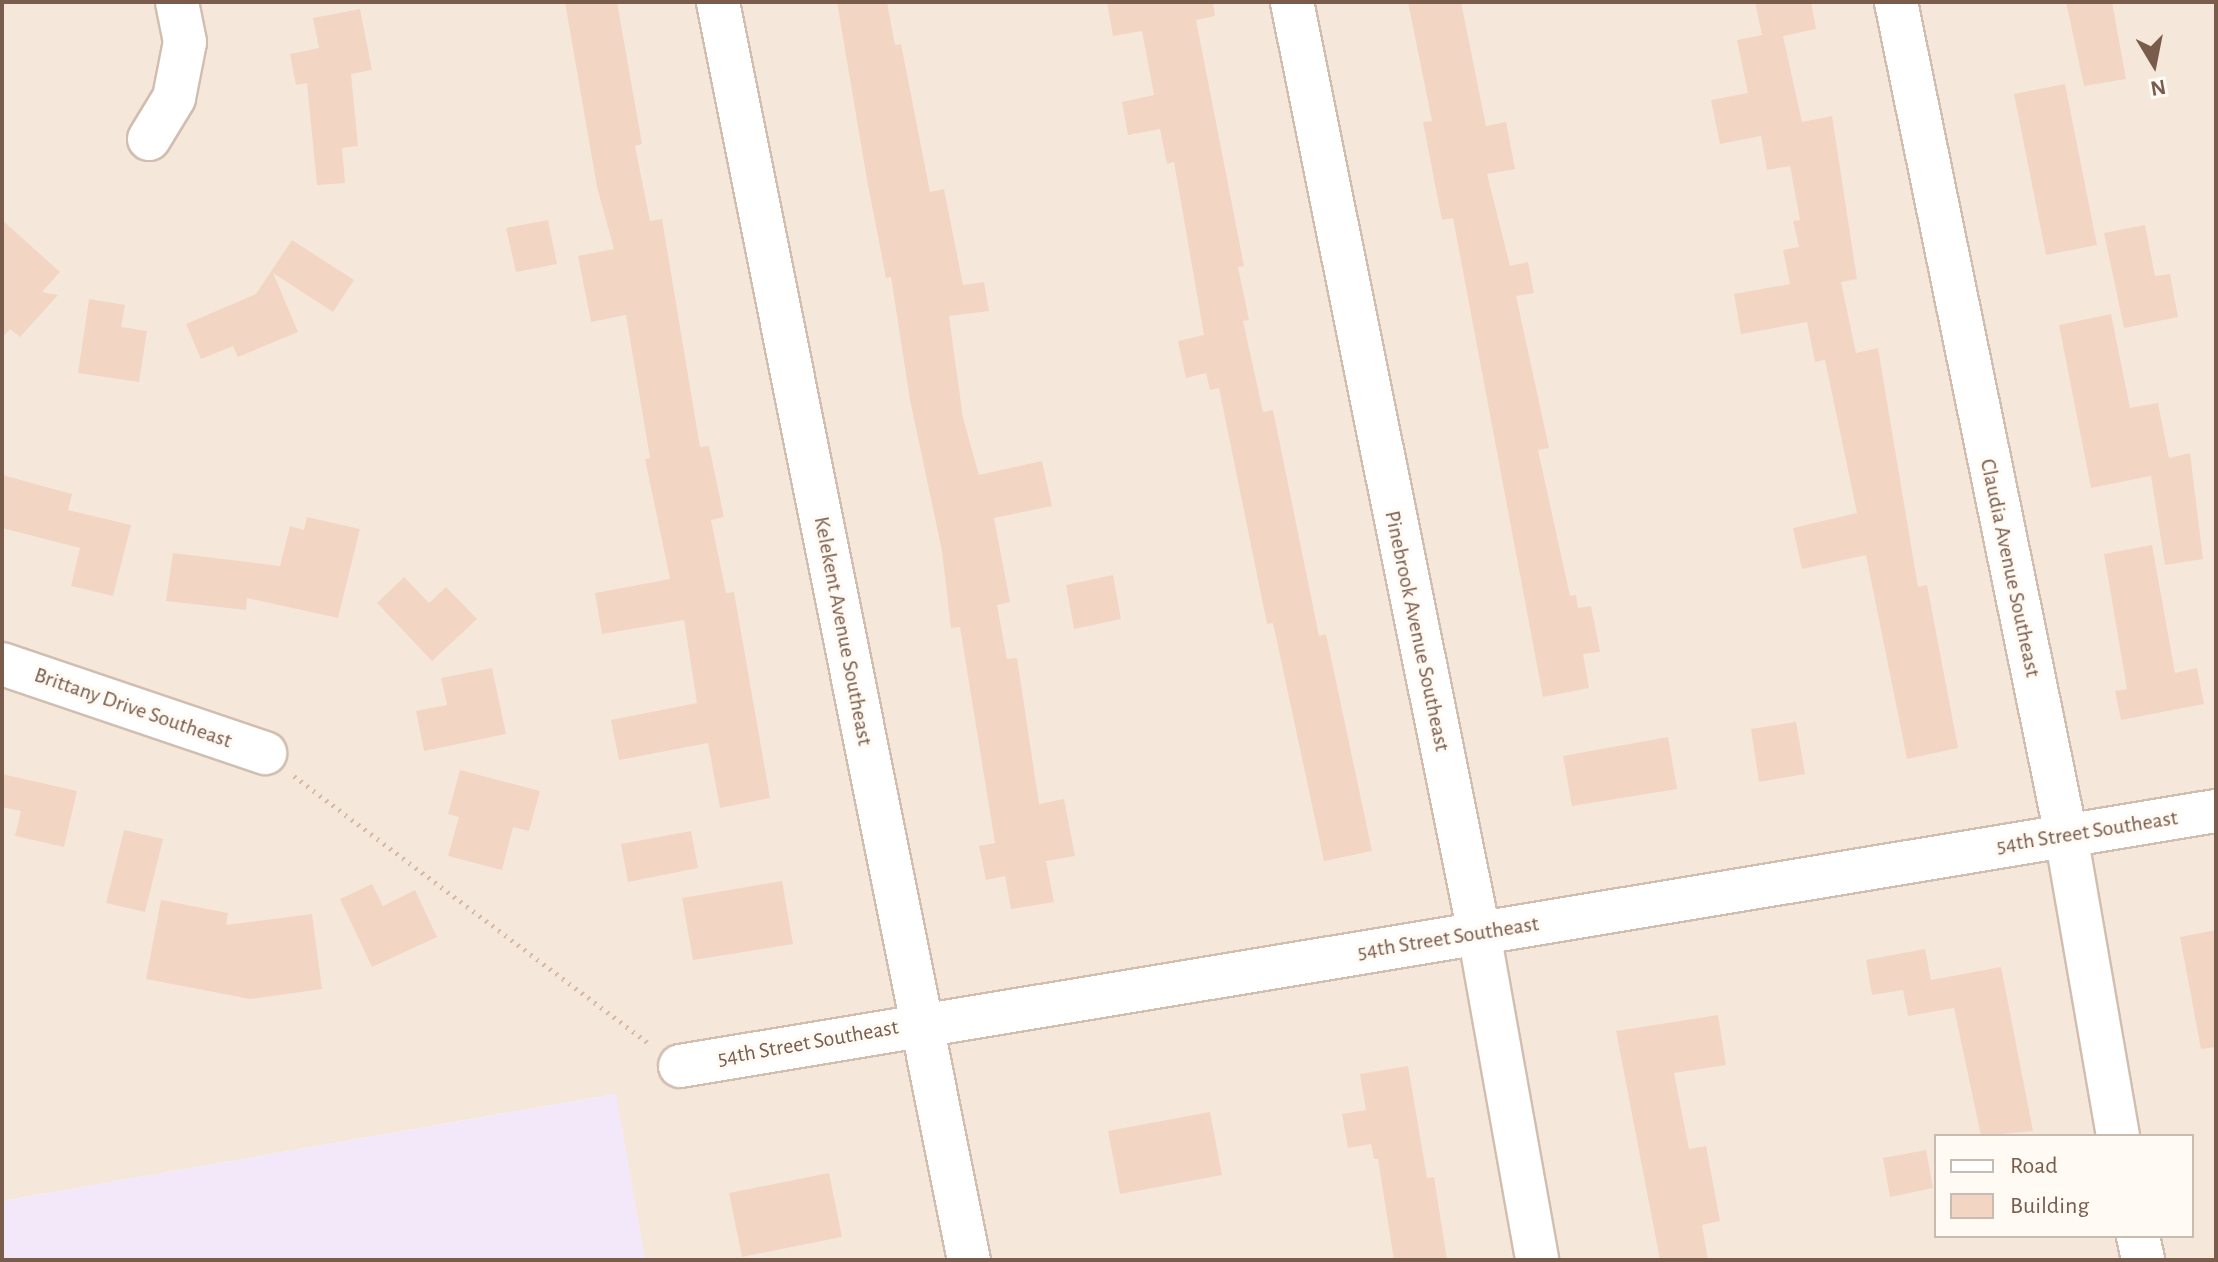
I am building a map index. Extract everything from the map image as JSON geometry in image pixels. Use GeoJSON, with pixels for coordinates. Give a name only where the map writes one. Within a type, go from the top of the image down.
{"type":"FeatureCollection","features":[{"type":"Feature","properties":{"kind":"street"},"geometry":{"type":"LineString","coordinates":[[149,139],[174,98],[185,42],[177,2]]}},
{"type":"Feature","properties":{"kind":"street","name":"Kelekent Avenue Southeast"},"geometry":{"type":"LineString","coordinates":[[718,2],[969,1260]]}},
{"type":"Feature","properties":{"kind":"street","name":"Pinebrook Avenue Southeast"},"geometry":{"type":"LineString","coordinates":[[1292,2],[1479,933],[1537,1260]]}},
{"type":"Feature","properties":{"kind":"street","name":"Claudia Avenue Southeast"},"geometry":{"type":"LineString","coordinates":[[1896,2],[2066,835],[2118,1134]]}},
{"type":"Feature","properties":{"kind":"street","name":"Brittany Drive Southeast"},"geometry":{"type":"LineString","coordinates":[[2,664],[265,753]]}},
{"type":"Feature","properties":{"kind":"street","name":"54th Street Southeast"},"geometry":{"type":"LineString","coordinates":[[680,1066],[921,1023],[2216,811]]}},
{"type":"Feature","properties":{"kind":"street"},"geometry":{"type":"LineString","coordinates":[[2138,1238],[2143,1260]]}},
{"type":"Feature","properties":{"kind":"path"},"geometry":{"type":"LineString","coordinates":[[265,753],[680,1066]]}},
{"type":"Feature","properties":{"kind":"shaded area"},"geometry":{"type":"Polygon","coordinates":[[[2,2],[2216,2],[2216,1260],[645,1260],[615,1094],[2,1201],[2,2]]]}},
{"type":"Feature","properties":{"kind":"shaded area"},"geometry":{"type":"Polygon","coordinates":[[[616,1094],[645,1260],[2,1260],[2,1201],[616,1094]]]}},
{"type":"Feature","properties":{"kind":"building"},"geometry":{"type":"Polygon","coordinates":[[[565,2],[617,2],[642,144],[635,146],[650,221],[662,219],[700,447],[709,446],[724,517],[711,520],[726,593],[734,592],[770,798],[720,808],[708,743],[619,760],[611,720],[697,703],[684,620],[602,634],[595,593],[670,579],[645,459],[650,458],[626,315],[591,322],[578,256],[614,249],[597,187],[565,2]]]}},
{"type":"Feature","properties":{"kind":"building"},"geometry":{"type":"Polygon","coordinates":[[[837,2],[887,2],[895,45],[901,44],[930,192],[944,189],[963,285],[984,282],[989,311],[949,316],[963,418],[979,475],[1042,461],[1052,506],[994,518],[1010,602],[997,605],[1007,659],[1017,658],[1039,804],[1064,799],[1075,856],[1046,861],[1054,902],[1011,909],[1005,876],[986,880],[979,846],[995,843],[960,627],[951,628],[942,551],[910,400],[891,277],[886,278],[867,180],[837,2]]]}},
{"type":"Feature","properties":{"kind":"building"},"geometry":{"type":"Polygon","coordinates":[[[1107,2],[1213,2],[1215,16],[1196,20],[1244,266],[1238,267],[1249,320],[1243,321],[1263,412],[1273,410],[1319,636],[1326,634],[1372,851],[1324,861],[1273,623],[1267,624],[1219,388],[1210,390],[1206,373],[1186,378],[1178,341],[1204,335],[1174,162],[1167,164],[1160,129],[1128,135],[1122,102],[1154,95],[1142,31],[1113,36],[1107,2]]]}},
{"type":"Feature","properties":{"kind":"building"},"geometry":{"type":"Polygon","coordinates":[[[1408,2],[1461,2],[1486,126],[1506,122],[1515,169],[1487,174],[1510,266],[1528,262],[1534,293],[1516,296],[1549,448],[1538,450],[1570,596],[1576,595],[1578,608],[1591,606],[1600,652],[1583,654],[1589,688],[1543,697],[1453,218],[1442,220],[1438,200],[1423,122],[1432,121],[1408,2]]]}},
{"type":"Feature","properties":{"kind":"building"},"geometry":{"type":"Polygon","coordinates":[[[1755,2],[1811,2],[1816,29],[1783,36],[1802,122],[1832,116],[1857,279],[1841,282],[1856,353],[1878,348],[1918,587],[1927,585],[1958,748],[1907,759],[1866,555],[1802,569],[1793,528],[1857,513],[1825,360],[1815,362],[1807,322],[1741,334],[1734,294],[1790,284],[1783,250],[1799,247],[1793,221],[1800,220],[1790,166],[1767,170],[1761,136],[1720,144],[1711,100],[1748,93],[1737,40],[1762,35],[1755,2]]]}},
{"type":"Feature","properties":{"kind":"building"},"geometry":{"type":"Polygon","coordinates":[[[2066,2],[2112,2],[2126,79],[2084,86],[2066,2]]]}},
{"type":"Feature","properties":{"kind":"building"},"geometry":{"type":"Polygon","coordinates":[[[360,9],[372,70],[351,74],[358,146],[342,148],[345,183],[317,185],[307,83],[296,85],[290,54],[319,48],[313,18],[360,9]]]}},
{"type":"Feature","properties":{"kind":"building"},"geometry":{"type":"Polygon","coordinates":[[[2065,84],[2097,245],[2046,255],[2014,94],[2065,84]]]}},
{"type":"Feature","properties":{"kind":"building"},"geometry":{"type":"Polygon","coordinates":[[[2,220],[60,272],[42,292],[58,295],[20,337],[10,329],[2,338],[2,220]]]}},
{"type":"Feature","properties":{"kind":"building"},"geometry":{"type":"Polygon","coordinates":[[[548,220],[557,264],[516,272],[506,228],[548,220]]]}},
{"type":"Feature","properties":{"kind":"building"},"geometry":{"type":"Polygon","coordinates":[[[2145,225],[2155,276],[2170,274],[2178,317],[2124,328],[2104,233],[2145,225]]]}},
{"type":"Feature","properties":{"kind":"building"},"geometry":{"type":"Polygon","coordinates":[[[292,240],[354,280],[333,312],[273,273],[298,332],[238,357],[233,346],[201,359],[186,324],[256,294],[292,240]]]}},
{"type":"Feature","properties":{"kind":"building"},"geometry":{"type":"Polygon","coordinates":[[[89,299],[125,305],[121,327],[147,331],[139,382],[78,373],[89,299]]]}},
{"type":"Feature","properties":{"kind":"building"},"geometry":{"type":"Polygon","coordinates":[[[2111,314],[2130,408],[2158,403],[2169,458],[2190,453],[2203,559],[2165,565],[2151,476],[2091,488],[2059,325],[2111,314]]]}},
{"type":"Feature","properties":{"kind":"building"},"geometry":{"type":"Polygon","coordinates":[[[2,475],[72,494],[68,510],[131,525],[113,596],[71,586],[80,548],[2,528],[2,475]]]}},
{"type":"Feature","properties":{"kind":"building"},"geometry":{"type":"Polygon","coordinates":[[[307,517],[360,529],[338,618],[247,598],[246,610],[166,601],[173,553],[280,566],[290,526],[304,530],[307,517]]]}},
{"type":"Feature","properties":{"kind":"building"},"geometry":{"type":"Polygon","coordinates":[[[2152,545],[2175,673],[2197,668],[2204,704],[2121,720],[2115,691],[2127,689],[2104,554],[2152,545]]]}},
{"type":"Feature","properties":{"kind":"building"},"geometry":{"type":"Polygon","coordinates":[[[1113,575],[1121,619],[1074,629],[1066,585],[1113,575]]]}},
{"type":"Feature","properties":{"kind":"building"},"geometry":{"type":"Polygon","coordinates":[[[404,577],[429,603],[446,587],[477,619],[432,661],[377,603],[404,577]]]}},
{"type":"Feature","properties":{"kind":"building"},"geometry":{"type":"Polygon","coordinates":[[[492,668],[506,734],[424,751],[416,711],[447,705],[441,678],[492,668]]]}},
{"type":"Feature","properties":{"kind":"building"},"geometry":{"type":"Polygon","coordinates":[[[1796,722],[1805,774],[1759,782],[1751,729],[1796,722]]]}},
{"type":"Feature","properties":{"kind":"building"},"geometry":{"type":"Polygon","coordinates":[[[1668,737],[1677,789],[1572,806],[1563,756],[1668,737]]]}},
{"type":"Feature","properties":{"kind":"building"},"geometry":{"type":"Polygon","coordinates":[[[460,770],[540,791],[529,831],[513,827],[502,870],[448,856],[459,817],[448,814],[460,770]]]}},
{"type":"Feature","properties":{"kind":"building"},"geometry":{"type":"Polygon","coordinates":[[[2,774],[77,791],[64,847],[15,836],[21,811],[2,807],[2,774]]]}},
{"type":"Feature","properties":{"kind":"building"},"geometry":{"type":"Polygon","coordinates":[[[124,830],[163,839],[145,912],[106,903],[124,830]]]}},
{"type":"Feature","properties":{"kind":"building"},"geometry":{"type":"Polygon","coordinates":[[[691,831],[698,868],[628,882],[621,844],[691,831]]]}},
{"type":"Feature","properties":{"kind":"building"},"geometry":{"type":"Polygon","coordinates":[[[782,881],[793,944],[693,960],[682,898],[782,881]]]}},
{"type":"Feature","properties":{"kind":"building"},"geometry":{"type":"Polygon","coordinates":[[[372,884],[383,906],[415,890],[437,937],[372,967],[340,899],[372,884]]]}},
{"type":"Feature","properties":{"kind":"building"},"geometry":{"type":"Polygon","coordinates":[[[161,900],[228,913],[226,925],[312,914],[322,989],[250,999],[146,979],[161,900]]]}},
{"type":"Feature","properties":{"kind":"building"},"geometry":{"type":"Polygon","coordinates":[[[2216,930],[2216,1047],[2201,1049],[2180,937],[2216,930]]]}},
{"type":"Feature","properties":{"kind":"building"},"geometry":{"type":"Polygon","coordinates":[[[1925,949],[1931,980],[2001,967],[2033,1131],[1981,1134],[1954,1008],[1908,1016],[1903,990],[1872,995],[1866,960],[1925,949]]]}},
{"type":"Feature","properties":{"kind":"building"},"geometry":{"type":"Polygon","coordinates":[[[1718,1015],[1726,1065],[1674,1073],[1689,1149],[1706,1146],[1720,1221],[1702,1225],[1708,1260],[1660,1260],[1616,1031],[1718,1015]]]}},
{"type":"Feature","properties":{"kind":"building"},"geometry":{"type":"Polygon","coordinates":[[[1408,1066],[1427,1178],[1434,1177],[1447,1260],[1394,1260],[1378,1159],[1374,1159],[1371,1144],[1348,1148],[1342,1114],[1366,1110],[1360,1074],[1408,1066]]]}},
{"type":"Feature","properties":{"kind":"building"},"geometry":{"type":"Polygon","coordinates":[[[1210,1112],[1222,1175],[1120,1194],[1108,1131],[1210,1112]]]}},
{"type":"Feature","properties":{"kind":"building"},"geometry":{"type":"Polygon","coordinates":[[[1926,1150],[1933,1188],[1890,1197],[1883,1158],[1926,1150]]]}},
{"type":"Feature","properties":{"kind":"building"},"geometry":{"type":"Polygon","coordinates":[[[829,1173],[842,1237],[742,1257],[729,1193],[829,1173]]]}}]}
